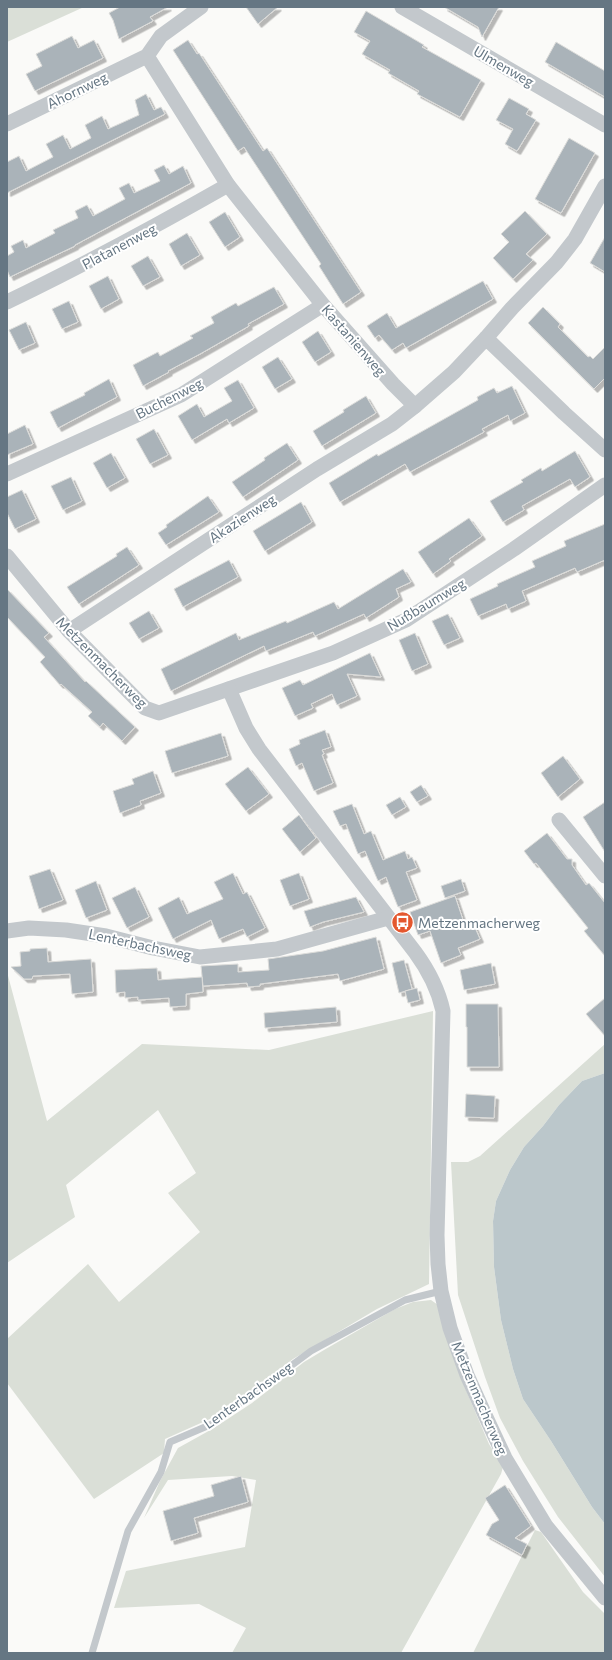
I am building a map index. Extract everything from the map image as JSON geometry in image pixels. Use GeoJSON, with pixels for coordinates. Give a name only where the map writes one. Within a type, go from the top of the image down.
{"type":"FeatureCollection","features":[{"type":"Feature","properties":{"kind":"street"},"geometry":{"type":"LineString","coordinates":[[147,56],[161,36],[201,7]]}},
{"type":"Feature","properties":{"kind":"street","name":"Ulmenweg"},"geometry":{"type":"LineString","coordinates":[[402,7],[605,125]]}},
{"type":"Feature","properties":{"kind":"street","name":"Ahornweg"},"geometry":{"type":"LineString","coordinates":[[7,124],[147,56]]}},
{"type":"Feature","properties":{"kind":"street","name":"Kastanienweg"},"geometry":{"type":"LineString","coordinates":[[147,56],[228,185],[323,305],[393,384],[415,406]]}},
{"type":"Feature","properties":{"kind":"street","name":"Platanenweg"},"geometry":{"type":"LineString","coordinates":[[7,302],[132,239],[228,185]]}},
{"type":"Feature","properties":{"kind":"street"},"geometry":{"type":"LineString","coordinates":[[415,406],[454,372],[512,308],[557,262],[575,239],[605,186]]}},
{"type":"Feature","properties":{"kind":"street","name":"Buchenweg"},"geometry":{"type":"LineString","coordinates":[[7,474],[181,395],[323,305]]}},
{"type":"Feature","properties":{"kind":"street"},"geometry":{"type":"LineString","coordinates":[[486,338],[605,450]]}},
{"type":"Feature","properties":{"kind":"street","name":"Akazienweg"},"geometry":{"type":"LineString","coordinates":[[69,631],[317,469],[392,424],[415,406]]}},
{"type":"Feature","properties":{"kind":"street","name":"Nußbaumweg"},"geometry":{"type":"LineString","coordinates":[[229,689],[333,653],[406,620],[514,549],[605,485]]}},
{"type":"Feature","properties":{"kind":"street","name":"Metzenmacherweg"},"geometry":{"type":"LineString","coordinates":[[7,556],[69,631],[145,708],[159,713],[229,689],[246,728],[259,749],[415,952],[430,975],[439,995],[442,1011],[437,1235],[441,1292],[450,1328],[467,1375],[505,1458],[546,1526],[605,1598]]}},
{"type":"Feature","properties":{"kind":"street"},"geometry":{"type":"LineString","coordinates":[[560,820],[605,876]]}},
{"type":"Feature","properties":{"kind":"street","name":"Lenterbachsweg"},"geometry":{"type":"LineString","coordinates":[[7,932],[29,928],[66,930],[106,936],[152,948],[200,957],[277,950],[388,918]]}},
{"type":"Feature","properties":{"kind":"lane","name":"Lenterbachsweg"},"geometry":{"type":"LineString","coordinates":[[92,1653],[128,1531],[161,1472],[170,1442],[212,1424],[311,1351],[405,1300],[441,1292]]}},
{"type":"Feature","properties":{"kind":"shaded area"},"geometry":{"type":"Polygon","coordinates":[[[7,7],[84,7],[7,42],[7,7]]]}},
{"type":"Feature","properties":{"kind":"shaded area"},"geometry":{"type":"Polygon","coordinates":[[[7,972],[47,1121],[142,1044],[269,1050],[433,1011],[429,1284],[377,1309],[293,1359],[221,1414],[165,1439],[164,1453],[94,1499],[7,1383],[7,1339],[88,1264],[119,1302],[200,1232],[168,1193],[196,1173],[158,1110],[66,1185],[75,1217],[7,1263],[7,972]]]}},
{"type":"Feature","properties":{"kind":"shaded area"},"geometry":{"type":"Polygon","coordinates":[[[605,1044],[605,1073],[582,1081],[559,1105],[524,1147],[510,1170],[496,1201],[493,1221],[494,1267],[501,1320],[513,1369],[523,1399],[592,1507],[605,1524],[605,1577],[558,1517],[523,1461],[500,1418],[458,1295],[451,1162],[468,1162],[480,1156],[605,1044]]]}},
{"type":"Feature","properties":{"kind":"shaded area"},"geometry":{"type":"Polygon","coordinates":[[[605,1073],[605,1524],[592,1507],[523,1399],[513,1369],[501,1320],[494,1267],[493,1221],[496,1201],[510,1170],[524,1147],[559,1105],[582,1081],[605,1073]]]}},
{"type":"Feature","properties":{"kind":"shaded area"},"geometry":{"type":"Polygon","coordinates":[[[431,1300],[438,1305],[465,1388],[489,1444],[503,1467],[501,1474],[401,1653],[232,1653],[246,1628],[199,1604],[114,1608],[126,1571],[245,1547],[256,1480],[232,1476],[168,1480],[144,1518],[160,1481],[178,1448],[214,1428],[252,1403],[304,1362],[324,1350],[395,1309],[413,1302],[431,1300]]]}},
{"type":"Feature","properties":{"kind":"shaded area"},"geometry":{"type":"Polygon","coordinates":[[[535,1530],[541,1532],[583,1592],[605,1614],[605,1653],[473,1653],[535,1530]]]}},
{"type":"Feature","properties":{"kind":"building"},"geometry":{"type":"Polygon","coordinates":[[[120,7],[168,7],[150,17],[153,21],[119,39],[113,20],[109,13],[120,7]]]}},
{"type":"Feature","properties":{"kind":"building"},"geometry":{"type":"Polygon","coordinates":[[[246,7],[278,7],[258,24],[246,7]]]}},
{"type":"Feature","properties":{"kind":"building"},"geometry":{"type":"Polygon","coordinates":[[[444,7],[499,7],[482,37],[478,27],[444,7]]]}},
{"type":"Feature","properties":{"kind":"building"},"geometry":{"type":"Polygon","coordinates":[[[366,11],[424,45],[422,47],[481,80],[460,117],[417,94],[419,91],[388,73],[390,70],[362,54],[370,41],[354,32],[366,11]]]}},
{"type":"Feature","properties":{"kind":"building"},"geometry":{"type":"Polygon","coordinates":[[[72,36],[78,48],[94,40],[103,58],[35,91],[26,74],[42,66],[36,54],[72,36]]]}},
{"type":"Feature","properties":{"kind":"building"},"geometry":{"type":"Polygon","coordinates":[[[188,40],[197,54],[199,53],[263,151],[267,148],[361,292],[343,304],[319,266],[321,264],[244,147],[238,151],[173,50],[188,40]]]}},
{"type":"Feature","properties":{"kind":"building"},"geometry":{"type":"Polygon","coordinates":[[[556,42],[605,71],[605,97],[545,62],[556,42]]]}},
{"type":"Feature","properties":{"kind":"building"},"geometry":{"type":"Polygon","coordinates":[[[146,94],[154,110],[161,107],[165,114],[7,193],[7,162],[19,156],[26,171],[53,157],[46,144],[63,135],[70,149],[91,138],[85,125],[102,116],[108,129],[139,115],[135,100],[146,94]]]}},
{"type":"Feature","properties":{"kind":"building"},"geometry":{"type":"Polygon","coordinates":[[[509,98],[529,109],[526,114],[536,120],[517,151],[505,144],[513,129],[496,120],[509,98]]]}},
{"type":"Feature","properties":{"kind":"building"},"geometry":{"type":"Polygon","coordinates":[[[569,138],[595,153],[561,213],[535,199],[569,138]]]}},
{"type":"Feature","properties":{"kind":"building"},"geometry":{"type":"Polygon","coordinates":[[[164,165],[169,174],[183,166],[191,183],[75,246],[10,277],[7,270],[7,256],[14,252],[11,246],[23,240],[26,248],[55,233],[53,230],[78,218],[75,211],[87,205],[93,216],[125,199],[119,188],[129,183],[134,193],[160,181],[154,170],[164,165]]]}},
{"type":"Feature","properties":{"kind":"building"},"geometry":{"type":"Polygon","coordinates":[[[525,211],[547,234],[526,254],[533,260],[513,279],[493,258],[509,242],[501,234],[525,211]]]}},
{"type":"Feature","properties":{"kind":"building"},"geometry":{"type":"Polygon","coordinates":[[[225,212],[240,237],[225,247],[209,222],[225,212]]]}},
{"type":"Feature","properties":{"kind":"building"},"geometry":{"type":"Polygon","coordinates":[[[187,233],[200,255],[181,266],[169,244],[187,233]]]}},
{"type":"Feature","properties":{"kind":"building"},"geometry":{"type":"Polygon","coordinates":[[[605,237],[605,272],[590,263],[605,237]]]}},
{"type":"Feature","properties":{"kind":"building"},"geometry":{"type":"Polygon","coordinates":[[[148,256],[160,277],[143,286],[131,266],[148,256]]]}},
{"type":"Feature","properties":{"kind":"building"},"geometry":{"type":"Polygon","coordinates":[[[108,276],[119,299],[101,309],[89,286],[108,276]]]}},
{"type":"Feature","properties":{"kind":"building"},"geometry":{"type":"Polygon","coordinates":[[[483,281],[493,299],[406,348],[403,343],[392,350],[379,335],[375,338],[367,326],[387,313],[396,328],[483,281]]]}},
{"type":"Feature","properties":{"kind":"building"},"geometry":{"type":"Polygon","coordinates":[[[274,287],[284,304],[248,324],[249,326],[143,386],[133,365],[158,352],[160,356],[193,338],[190,336],[214,323],[211,317],[236,303],[238,306],[274,287]]]}},
{"type":"Feature","properties":{"kind":"building"},"geometry":{"type":"Polygon","coordinates":[[[69,301],[78,322],[62,329],[52,309],[69,301]]]}},
{"type":"Feature","properties":{"kind":"building"},"geometry":{"type":"Polygon","coordinates":[[[543,307],[560,324],[558,327],[588,357],[590,356],[593,359],[605,347],[605,378],[594,389],[528,323],[543,307]]]}},
{"type":"Feature","properties":{"kind":"building"},"geometry":{"type":"Polygon","coordinates":[[[26,322],[35,343],[19,350],[9,330],[26,322]]]}},
{"type":"Feature","properties":{"kind":"building"},"geometry":{"type":"Polygon","coordinates":[[[318,331],[331,352],[315,362],[302,342],[318,331]]]}},
{"type":"Feature","properties":{"kind":"building"},"geometry":{"type":"Polygon","coordinates":[[[278,357],[292,379],[275,389],[262,367],[278,357]]]}},
{"type":"Feature","properties":{"kind":"building"},"geometry":{"type":"Polygon","coordinates":[[[109,379],[117,397],[58,428],[50,412],[85,395],[84,393],[109,379]]]}},
{"type":"Feature","properties":{"kind":"building"},"geometry":{"type":"Polygon","coordinates":[[[238,380],[254,408],[229,423],[227,419],[192,440],[178,416],[197,404],[204,417],[232,401],[224,388],[238,380]]]}},
{"type":"Feature","properties":{"kind":"building"},"geometry":{"type":"Polygon","coordinates":[[[512,386],[525,413],[510,421],[508,415],[482,429],[484,432],[410,472],[405,464],[340,502],[329,483],[377,454],[378,456],[478,400],[477,397],[494,388],[497,393],[512,386]]]}},
{"type":"Feature","properties":{"kind":"building"},"geometry":{"type":"Polygon","coordinates":[[[366,396],[376,413],[322,446],[313,431],[344,412],[343,410],[366,396]]]}},
{"type":"Feature","properties":{"kind":"building"},"geometry":{"type":"Polygon","coordinates":[[[25,425],[33,444],[7,455],[7,434],[25,425]]]}},
{"type":"Feature","properties":{"kind":"building"},"geometry":{"type":"Polygon","coordinates":[[[154,429],[168,455],[150,464],[136,439],[154,429]]]}},
{"type":"Feature","properties":{"kind":"building"},"geometry":{"type":"Polygon","coordinates":[[[287,443],[298,460],[243,497],[232,482],[287,443]]]}},
{"type":"Feature","properties":{"kind":"building"},"geometry":{"type":"Polygon","coordinates":[[[575,451],[590,477],[575,487],[570,479],[522,506],[524,510],[503,522],[490,501],[523,482],[521,480],[541,468],[542,471],[575,451]]]}},
{"type":"Feature","properties":{"kind":"building"},"geometry":{"type":"Polygon","coordinates":[[[111,453],[125,478],[107,488],[93,463],[111,453]]]}},
{"type":"Feature","properties":{"kind":"building"},"geometry":{"type":"Polygon","coordinates":[[[71,477],[82,501],[63,510],[51,486],[71,477]]]}},
{"type":"Feature","properties":{"kind":"building"},"geometry":{"type":"Polygon","coordinates":[[[22,490],[36,519],[15,529],[7,513],[7,497],[22,490]]]}},
{"type":"Feature","properties":{"kind":"building"},"geometry":{"type":"Polygon","coordinates":[[[208,496],[219,512],[166,545],[158,533],[167,527],[166,525],[208,496]]]}},
{"type":"Feature","properties":{"kind":"building"},"geometry":{"type":"Polygon","coordinates":[[[301,502],[312,522],[265,551],[253,531],[301,502]]]}},
{"type":"Feature","properties":{"kind":"building"},"geometry":{"type":"Polygon","coordinates":[[[469,518],[482,536],[449,559],[451,561],[433,574],[418,552],[469,518]]]}},
{"type":"Feature","properties":{"kind":"building"},"geometry":{"type":"Polygon","coordinates":[[[605,524],[605,560],[577,572],[575,568],[522,591],[526,601],[508,609],[506,604],[478,616],[470,599],[498,586],[497,584],[535,567],[532,561],[566,546],[564,541],[605,524]]]}},
{"type":"Feature","properties":{"kind":"building"},"geometry":{"type":"Polygon","coordinates":[[[127,547],[139,565],[79,604],[67,587],[117,556],[116,554],[127,547]]]}},
{"type":"Feature","properties":{"kind":"building"},"geometry":{"type":"Polygon","coordinates":[[[229,560],[238,577],[183,607],[174,589],[229,560]]]}},
{"type":"Feature","properties":{"kind":"building"},"geometry":{"type":"Polygon","coordinates":[[[403,569],[411,582],[396,589],[399,597],[366,618],[364,614],[315,636],[313,632],[266,651],[264,646],[171,691],[161,669],[236,633],[239,640],[286,621],[287,623],[334,602],[338,609],[403,569]]]}},
{"type":"Feature","properties":{"kind":"building"},"geometry":{"type":"Polygon","coordinates":[[[7,589],[49,633],[44,637],[85,682],[86,681],[135,727],[122,741],[103,723],[100,727],[88,716],[92,712],[61,684],[60,685],[40,662],[45,657],[7,617],[7,589]]]}},
{"type":"Feature","properties":{"kind":"building"},"geometry":{"type":"Polygon","coordinates":[[[149,611],[159,628],[139,639],[129,623],[149,611]]]}},
{"type":"Feature","properties":{"kind":"building"},"geometry":{"type":"Polygon","coordinates":[[[448,614],[460,638],[444,645],[432,621],[448,614]]]}},
{"type":"Feature","properties":{"kind":"building"},"geometry":{"type":"Polygon","coordinates":[[[415,633],[428,664],[412,671],[399,640],[415,633]]]}},
{"type":"Feature","properties":{"kind":"building"},"geometry":{"type":"Polygon","coordinates":[[[370,653],[381,677],[347,674],[357,696],[337,705],[332,694],[311,704],[313,708],[295,716],[282,688],[300,680],[303,685],[370,653]]]}},
{"type":"Feature","properties":{"kind":"building"},"geometry":{"type":"Polygon","coordinates":[[[325,730],[331,747],[322,750],[324,754],[322,755],[333,783],[314,791],[302,763],[296,766],[289,749],[300,744],[299,740],[325,730]]]}},
{"type":"Feature","properties":{"kind":"building"},"geometry":{"type":"Polygon","coordinates":[[[221,733],[228,756],[172,773],[165,751],[221,733]]]}},
{"type":"Feature","properties":{"kind":"building"},"geometry":{"type":"Polygon","coordinates":[[[563,756],[580,779],[558,797],[541,773],[563,756]]]}},
{"type":"Feature","properties":{"kind":"building"},"geometry":{"type":"Polygon","coordinates":[[[248,767],[269,794],[246,811],[225,784],[248,767]]]}},
{"type":"Feature","properties":{"kind":"building"},"geometry":{"type":"Polygon","coordinates":[[[153,771],[161,793],[140,801],[141,805],[120,813],[113,791],[134,784],[132,779],[153,771]]]}},
{"type":"Feature","properties":{"kind":"building"},"geometry":{"type":"Polygon","coordinates":[[[421,785],[428,796],[417,802],[410,792],[421,785]]]}},
{"type":"Feature","properties":{"kind":"building"},"geometry":{"type":"Polygon","coordinates":[[[400,797],[406,807],[392,815],[386,805],[400,797]]]}},
{"type":"Feature","properties":{"kind":"building"},"geometry":{"type":"Polygon","coordinates":[[[605,802],[605,852],[583,817],[605,802]]]}},
{"type":"Feature","properties":{"kind":"building"},"geometry":{"type":"Polygon","coordinates":[[[352,804],[364,834],[371,831],[383,860],[405,851],[408,859],[412,857],[417,868],[406,872],[417,900],[398,907],[386,877],[378,881],[365,851],[358,854],[346,824],[340,826],[333,811],[352,804]]]}},
{"type":"Feature","properties":{"kind":"building"},"geometry":{"type":"Polygon","coordinates":[[[299,815],[316,838],[300,852],[282,829],[299,815]]]}},
{"type":"Feature","properties":{"kind":"building"},"geometry":{"type":"Polygon","coordinates":[[[547,833],[567,859],[572,859],[572,865],[586,885],[589,883],[605,903],[605,956],[584,931],[588,928],[536,863],[534,864],[524,851],[547,833]]]}},
{"type":"Feature","properties":{"kind":"building"},"geometry":{"type":"Polygon","coordinates":[[[50,869],[63,900],[39,909],[29,876],[50,869]]]}},
{"type":"Feature","properties":{"kind":"building"},"geometry":{"type":"Polygon","coordinates":[[[233,873],[243,894],[247,892],[265,928],[247,937],[243,929],[219,939],[211,920],[173,939],[158,908],[179,897],[187,914],[223,899],[214,882],[233,873]]]}},
{"type":"Feature","properties":{"kind":"building"},"geometry":{"type":"Polygon","coordinates":[[[299,873],[309,899],[290,906],[280,880],[299,873]]]}},
{"type":"Feature","properties":{"kind":"building"},"geometry":{"type":"Polygon","coordinates":[[[461,879],[465,891],[445,898],[441,886],[461,879]]]}},
{"type":"Feature","properties":{"kind":"building"},"geometry":{"type":"Polygon","coordinates":[[[96,881],[107,910],[86,918],[75,890],[96,881]]]}},
{"type":"Feature","properties":{"kind":"building"},"geometry":{"type":"Polygon","coordinates":[[[135,887],[149,917],[127,928],[112,898],[135,887]]]}},
{"type":"Feature","properties":{"kind":"building"},"geometry":{"type":"Polygon","coordinates":[[[455,896],[465,926],[473,923],[480,939],[458,948],[461,955],[441,963],[430,931],[418,935],[410,912],[455,896]]]}},
{"type":"Feature","properties":{"kind":"building"},"geometry":{"type":"Polygon","coordinates":[[[356,897],[364,912],[323,922],[310,927],[304,911],[356,897]]]}},
{"type":"Feature","properties":{"kind":"building"},"geometry":{"type":"Polygon","coordinates":[[[376,937],[384,969],[340,981],[338,974],[260,984],[260,986],[248,987],[247,983],[203,986],[201,966],[238,964],[238,972],[269,970],[268,959],[323,951],[376,937]]]}},
{"type":"Feature","properties":{"kind":"building"},"geometry":{"type":"Polygon","coordinates":[[[47,948],[48,962],[91,959],[93,992],[72,994],[70,974],[33,976],[32,979],[24,979],[11,967],[21,966],[20,952],[30,951],[30,949],[47,948]]]}},
{"type":"Feature","properties":{"kind":"building"},"geometry":{"type":"Polygon","coordinates":[[[404,960],[412,989],[399,993],[392,963],[404,960]]]}},
{"type":"Feature","properties":{"kind":"building"},"geometry":{"type":"Polygon","coordinates":[[[491,963],[495,984],[464,990],[460,970],[491,963]]]}},
{"type":"Feature","properties":{"kind":"building"},"geometry":{"type":"Polygon","coordinates":[[[157,968],[158,980],[202,977],[203,992],[186,994],[186,1006],[170,1007],[169,998],[138,1000],[138,997],[125,998],[125,992],[116,993],[115,970],[157,968]]]}},
{"type":"Feature","properties":{"kind":"building"},"geometry":{"type":"Polygon","coordinates":[[[417,988],[420,1000],[408,1003],[405,991],[417,988]]]}},
{"type":"Feature","properties":{"kind":"building"},"geometry":{"type":"Polygon","coordinates":[[[605,998],[605,1036],[586,1014],[605,998]]]}},
{"type":"Feature","properties":{"kind":"building"},"geometry":{"type":"Polygon","coordinates":[[[466,1004],[498,1004],[499,1067],[467,1067],[466,1004]]]}},
{"type":"Feature","properties":{"kind":"building"},"geometry":{"type":"Polygon","coordinates":[[[336,1007],[337,1022],[265,1028],[264,1013],[336,1007]]]}},
{"type":"Feature","properties":{"kind":"building"},"geometry":{"type":"Polygon","coordinates":[[[466,1094],[495,1096],[494,1118],[465,1117],[466,1094]]]}},
{"type":"Feature","properties":{"kind":"building"},"geometry":{"type":"Polygon","coordinates":[[[241,1476],[248,1502],[194,1518],[198,1533],[171,1541],[163,1511],[214,1496],[211,1485],[241,1476]]]}},
{"type":"Feature","properties":{"kind":"building"},"geometry":{"type":"Polygon","coordinates":[[[505,1485],[531,1526],[515,1538],[527,1544],[522,1555],[486,1535],[492,1524],[499,1520],[485,1498],[505,1485]]]}},
{"type":"Feature","properties":{"kind":"place","name":"Metzenmacherweg"},"geometry":{"type":"Point","coordinates":[402,922]}}]}
